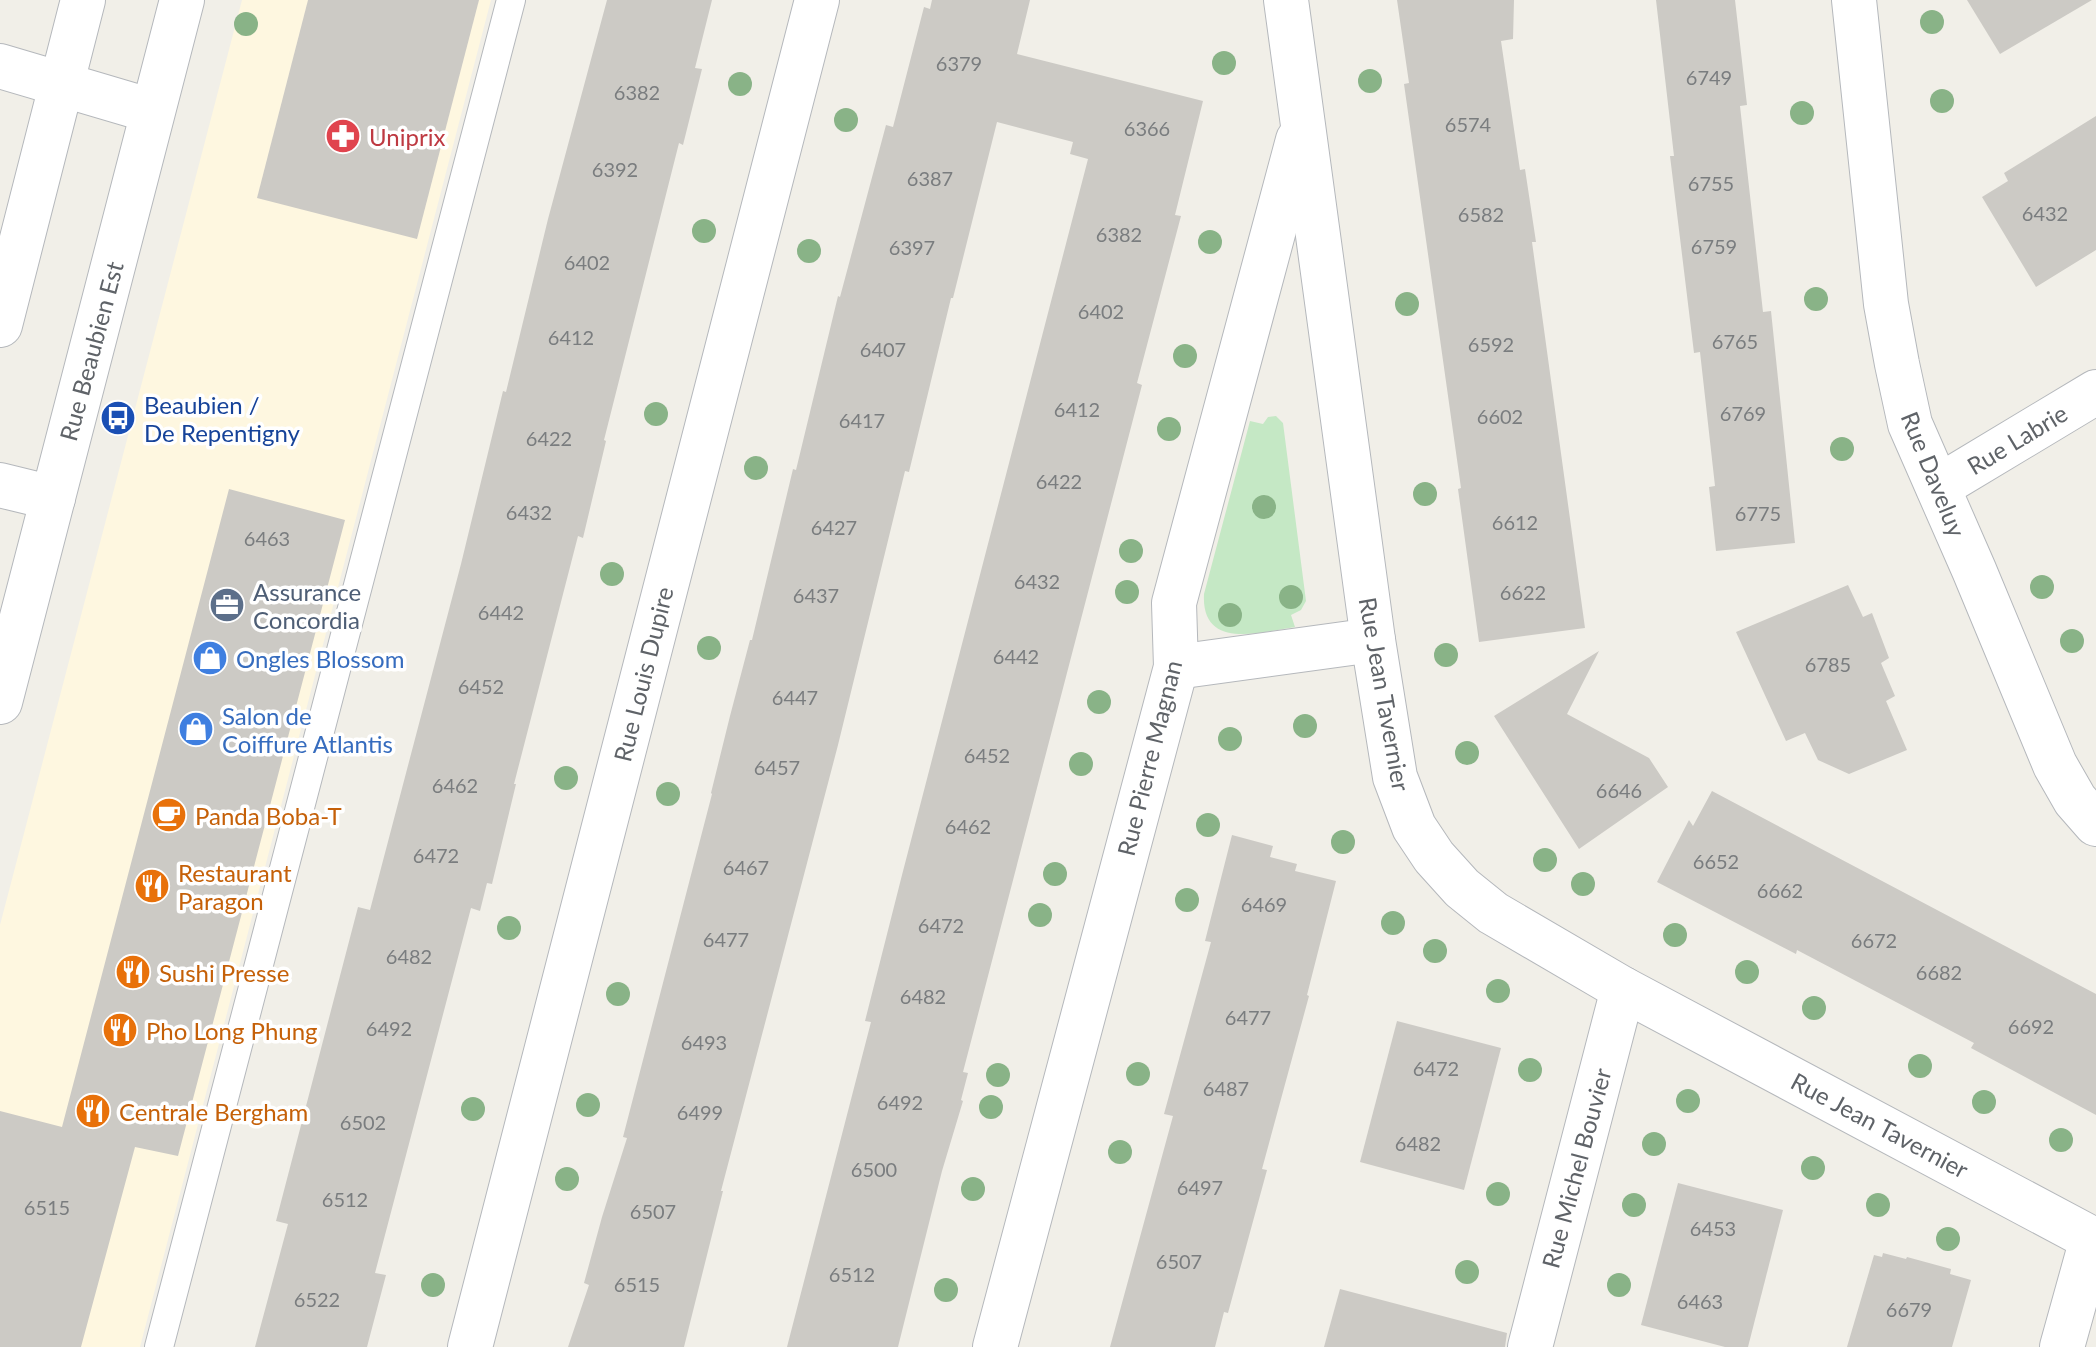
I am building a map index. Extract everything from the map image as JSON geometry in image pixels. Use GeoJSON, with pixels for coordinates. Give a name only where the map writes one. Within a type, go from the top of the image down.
{"type":"FeatureCollection","features":[{"type":"Feature","properties":{"kind":"street"},"geometry":{"type":"LineString","coordinates":[[0,325],[83,0]]}},
{"type":"Feature","properties":{"kind":"street","name":"Rue Beaubien Est"},"geometry":{"type":"LineString","coordinates":[[0,702],[182,0]]}},
{"type":"Feature","properties":{"kind":"street","name":"Rue Louis Dupire"},"geometry":{"type":"LineString","coordinates":[[470,1347],[817,0]]}},
{"type":"Feature","properties":{"kind":"street","name":"Rue Jean Tavernier"},"geometry":{"type":"LineString","coordinates":[[1286,0],[1373,640],[1395,777],[1414,827],[1434,857],[1462,888],[1493,913],[1623,989],[2094,1240]]}},
{"type":"Feature","properties":{"kind":"street","name":"Rue Daveluy"},"geometry":{"type":"LineString","coordinates":[[1854,0],[1889,319],[1910,424],[2055,765],[2075,800],[2096,824]]}},
{"type":"Feature","properties":{"kind":"street"},"geometry":{"type":"LineString","coordinates":[[0,66],[152,111]]}},
{"type":"Feature","properties":{"kind":"street","name":"Rue Pierre Magnan"},"geometry":{"type":"LineString","coordinates":[[995,1347],[1176,667],[1174,603],[1302,122]]}},
{"type":"Feature","properties":{"kind":"street","name":"Rue Labrie"},"geometry":{"type":"LineString","coordinates":[[1938,487],[2096,392]]}},
{"type":"Feature","properties":{"kind":"street"},"geometry":{"type":"LineString","coordinates":[[0,485],[53,498]]}},
{"type":"Feature","properties":{"kind":"street"},"geometry":{"type":"LineString","coordinates":[[1176,667],[1373,640]]}},
{"type":"Feature","properties":{"kind":"street","name":"Rue Michel Bouvier"},"geometry":{"type":"LineString","coordinates":[[1530,1347],[1623,989]]}},
{"type":"Feature","properties":{"kind":"street"},"geometry":{"type":"LineString","coordinates":[[2062,1347],[2094,1240]]}},
{"type":"Feature","properties":{"kind":"lane"},"geometry":{"type":"LineString","coordinates":[[159,1347],[511,0]]}},
{"type":"Feature","properties":{"kind":"shaded area"},"geometry":{"type":"Polygon","coordinates":[[[242,0],[491,0],[140,1347],[0,1347],[0,925],[242,0]]]}},
{"type":"Feature","properties":{"kind":"green space"},"geometry":{"type":"Polygon","coordinates":[[[1276,416],[1283,423],[1306,601],[1301,610],[1291,615],[1295,627],[1236,634],[1212,624],[1206,612],[1204,594],[1250,421],[1263,424],[1268,417],[1276,416]]]}},
{"type":"Feature","properties":{"kind":"building"},"geometry":{"type":"Polygon","coordinates":[[[308,0],[479,0],[417,239],[257,198],[308,0]]]}},
{"type":"Feature","properties":{"kind":"building"},"geometry":{"type":"Polygon","coordinates":[[[607,0],[712,0],[695,68],[702,69],[683,145],[679,143],[604,440],[583,538],[578,536],[514,784],[492,884],[487,883],[480,911],[471,908],[375,1273],[386,1275],[367,1347],[255,1347],[288,1224],[276,1221],[358,907],[370,910],[607,0]]]}},
{"type":"Feature","properties":{"kind":"building"},"geometry":{"type":"Polygon","coordinates":[[[932,0],[1030,0],[1017,54],[1203,101],[1175,215],[1181,216],[1137,383],[1142,385],[963,1072],[968,1073],[963,1101],[942,1171],[898,1347],[787,1347],[871,1022],[865,1021],[1088,159],[1070,154],[1073,142],[997,122],[721,1191],[684,1347],[568,1347],[589,1285],[584,1283],[627,1138],[623,1137],[752,640],[793,469],[796,470],[838,296],[886,125],[893,127],[924,7],[930,9],[932,0]]]}},
{"type":"Feature","properties":{"kind":"building"},"geometry":{"type":"Polygon","coordinates":[[[1397,0],[1514,0],[1513,39],[1501,41],[1520,170],[1525,169],[1536,242],[1532,242],[1585,628],[1479,642],[1458,489],[1461,488],[1404,84],[1409,83],[1397,0]]]}},
{"type":"Feature","properties":{"kind":"building"},"geometry":{"type":"Polygon","coordinates":[[[1656,0],[1735,0],[1747,105],[1740,106],[1763,312],[1771,311],[1795,543],[1716,551],[1709,487],[1715,486],[1700,352],[1694,353],[1670,156],[1674,156],[1656,0]]]}},
{"type":"Feature","properties":{"kind":"building"},"geometry":{"type":"Polygon","coordinates":[[[1967,0],[2092,0],[2000,54],[1967,0]]]}},
{"type":"Feature","properties":{"kind":"building"},"geometry":{"type":"Polygon","coordinates":[[[2096,116],[2096,250],[2036,287],[1982,197],[2008,181],[2004,173],[2096,116]]]}},
{"type":"Feature","properties":{"kind":"building"},"geometry":{"type":"Polygon","coordinates":[[[229,489],[345,520],[178,1156],[135,1147],[81,1347],[0,1347],[0,1111],[62,1127],[229,489]]]}},
{"type":"Feature","properties":{"kind":"building"},"geometry":{"type":"Polygon","coordinates":[[[1848,585],[1863,617],[1872,613],[1889,658],[1881,663],[1895,696],[1886,701],[1907,750],[1849,774],[1818,760],[1805,733],[1786,741],[1736,632],[1848,585]]]}},
{"type":"Feature","properties":{"kind":"building"},"geometry":{"type":"Polygon","coordinates":[[[1599,651],[1567,714],[1649,758],[1668,787],[1579,849],[1494,716],[1599,651]]]}},
{"type":"Feature","properties":{"kind":"building"},"geometry":{"type":"Polygon","coordinates":[[[1712,791],[2096,994],[2096,1115],[1971,1048],[1974,1043],[1797,950],[1796,954],[1657,882],[1689,820],[1693,826],[1712,791]]]}},
{"type":"Feature","properties":{"kind":"building"},"geometry":{"type":"Polygon","coordinates":[[[1232,835],[1273,846],[1270,857],[1297,864],[1295,871],[1336,881],[1309,996],[1262,1169],[1267,1170],[1228,1313],[1224,1312],[1215,1347],[1110,1347],[1173,1116],[1164,1114],[1211,942],[1205,941],[1232,835]]]}},
{"type":"Feature","properties":{"kind":"building"},"geometry":{"type":"Polygon","coordinates":[[[1397,1021],[1501,1048],[1464,1190],[1360,1162],[1397,1021]]]}},
{"type":"Feature","properties":{"kind":"building"},"geometry":{"type":"Polygon","coordinates":[[[1678,1183],[1783,1210],[1748,1347],[1725,1347],[1641,1325],[1678,1183]]]}},
{"type":"Feature","properties":{"kind":"building"},"geometry":{"type":"Polygon","coordinates":[[[1883,1253],[1951,1269],[1950,1274],[1971,1280],[1952,1347],[1847,1347],[1874,1255],[1882,1257],[1883,1253]]]}},
{"type":"Feature","properties":{"kind":"building"},"geometry":{"type":"Polygon","coordinates":[[[1340,1289],[1507,1333],[1505,1347],[1324,1347],[1340,1289]]]}},
{"type":"Feature","properties":{"kind":"place","name":"Uniprix"},"geometry":{"type":"Point","coordinates":[343,136]}},
{"type":"Feature","properties":{"kind":"place","name":"Beaubien / De Repentigny"},"geometry":{"type":"Point","coordinates":[118,418]}},
{"type":"Feature","properties":{"kind":"place","name":"Assurance Concordia"},"geometry":{"type":"Point","coordinates":[227,605]}},
{"type":"Feature","properties":{"kind":"place","name":"Ongles Blossom"},"geometry":{"type":"Point","coordinates":[210,658]}},
{"type":"Feature","properties":{"kind":"place","name":"Salon de Coiffure Atlantis"},"geometry":{"type":"Point","coordinates":[196,729]}},
{"type":"Feature","properties":{"kind":"place","name":"Panda Boba-T"},"geometry":{"type":"Point","coordinates":[169,815]}},
{"type":"Feature","properties":{"kind":"place","name":"Restaurant Paragon"},"geometry":{"type":"Point","coordinates":[152,886]}},
{"type":"Feature","properties":{"kind":"place","name":"Sushi Presse"},"geometry":{"type":"Point","coordinates":[133,972]}},
{"type":"Feature","properties":{"kind":"place","name":"Pho Long Phung"},"geometry":{"type":"Point","coordinates":[120,1030]}},
{"type":"Feature","properties":{"kind":"place","name":"Centrale Bergham"},"geometry":{"type":"Point","coordinates":[93,1111]}}]}
